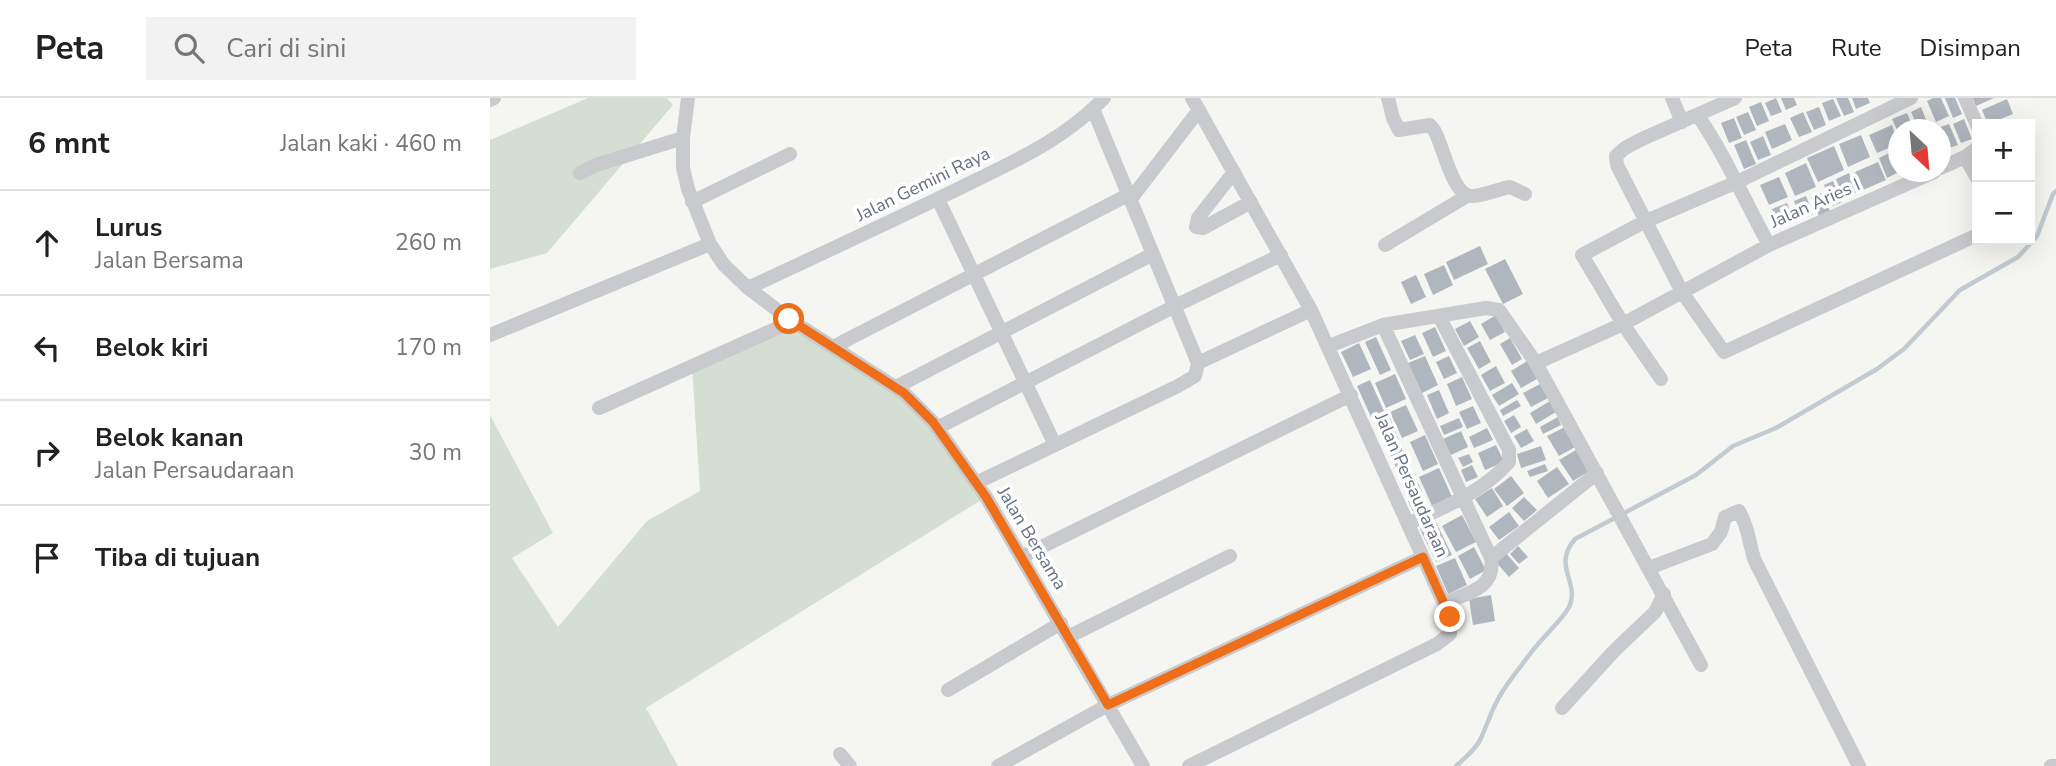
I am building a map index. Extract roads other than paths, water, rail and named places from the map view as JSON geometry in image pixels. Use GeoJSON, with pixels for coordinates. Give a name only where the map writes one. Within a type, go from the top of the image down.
{"type":"FeatureCollection","features":[{"type":"Feature","properties":{"kind":"street","name":"Jalan Bersama"},"geometry":{"type":"LineString","coordinates":[[688,98],[682,138],[683,168],[692,202],[710,244],[724,265],[748,288],[793,321],[904,393],[937,428],[976,483],[1143,766]]}},
{"type":"Feature","properties":{"kind":"street","name":"Jalan Gemini Raya"},"geometry":{"type":"LineString","coordinates":[[748,288],[938,199],[1051,142],[1104,98]]}},
{"type":"Feature","properties":{"kind":"street"},"geometry":{"type":"LineString","coordinates":[[1388,98],[1399,130],[1430,125],[1455,182],[1467,196]]}},
{"type":"Feature","properties":{"kind":"street"},"geometry":{"type":"LineString","coordinates":[[1672,98],[1682,122]]}},
{"type":"Feature","properties":{"kind":"street"},"geometry":{"type":"LineString","coordinates":[[1735,98],[1642,139],[1616,156],[1617,165],[1644,222],[1682,292],[1721,350],[1726,352],[1972,237]]}},
{"type":"Feature","properties":{"kind":"street"},"geometry":{"type":"LineString","coordinates":[[1661,379],[1582,257],[1644,222],[1737,182],[1911,98]]}},
{"type":"Feature","properties":{"kind":"street"},"geometry":{"type":"LineString","coordinates":[[1965,98],[1974,119]]}},
{"type":"Feature","properties":{"kind":"street"},"geometry":{"type":"LineString","coordinates":[[833,347],[1130,197],[1196,104]]}},
{"type":"Feature","properties":{"kind":"street","name":"Jalan Persaudaraan"},"geometry":{"type":"LineString","coordinates":[[1189,766],[1437,644],[1450,634],[1450,617],[1329,346],[1196,104]]}},
{"type":"Feature","properties":{"kind":"street"},"geometry":{"type":"LineString","coordinates":[[976,483],[1192,378],[1196,373],[1198,363],[1093,109]]}},
{"type":"Feature","properties":{"kind":"street","name":"Jalan Aries I"},"geometry":{"type":"LineString","coordinates":[[1698,116],[1769,244],[1911,182]]}},
{"type":"Feature","properties":{"kind":"street"},"geometry":{"type":"LineString","coordinates":[[580,173],[596,165],[682,138]]}},
{"type":"Feature","properties":{"kind":"street"},"geometry":{"type":"LineString","coordinates":[[1951,163],[1971,153]]}},
{"type":"Feature","properties":{"kind":"street"},"geometry":{"type":"LineString","coordinates":[[692,202],[790,154]]}},
{"type":"Feature","properties":{"kind":"street"},"geometry":{"type":"LineString","coordinates":[[1234,172],[1198,218],[1196,226],[1203,228],[1251,202]]}},
{"type":"Feature","properties":{"kind":"street"},"geometry":{"type":"LineString","coordinates":[[1385,244],[1467,196],[1510,187],[1525,194]]}},
{"type":"Feature","properties":{"kind":"street"},"geometry":{"type":"LineString","coordinates":[[938,199],[1055,445]]}},
{"type":"Feature","properties":{"kind":"street"},"geometry":{"type":"LineString","coordinates":[[490,335],[710,244]]}},
{"type":"Feature","properties":{"kind":"street"},"geometry":{"type":"LineString","coordinates":[[1536,363],[1623,324],[1769,244]]}},
{"type":"Feature","properties":{"kind":"street"},"geometry":{"type":"LineString","coordinates":[[896,387],[1153,254]]}},
{"type":"Feature","properties":{"kind":"street"},"geometry":{"type":"LineString","coordinates":[[937,428],[1281,255]]}},
{"type":"Feature","properties":{"kind":"street"},"geometry":{"type":"LineString","coordinates":[[1329,346],[1384,325],[1486,308],[1499,310],[1536,363],[1701,665]]}},
{"type":"Feature","properties":{"kind":"street"},"geometry":{"type":"LineString","coordinates":[[1198,363],[1311,310]]}},
{"type":"Feature","properties":{"kind":"street"},"geometry":{"type":"LineString","coordinates":[[1408,524],[1464,498],[1500,472],[1509,462],[1509,450],[1439,316]]}},
{"type":"Feature","properties":{"kind":"street"},"geometry":{"type":"LineString","coordinates":[[599,408],[793,321]]}},
{"type":"Feature","properties":{"kind":"street"},"geometry":{"type":"LineString","coordinates":[[1384,325],[1491,558],[1493,569],[1481,587],[1444,603]]}},
{"type":"Feature","properties":{"kind":"street"},"geometry":{"type":"LineString","coordinates":[[1021,557],[1351,395]]}},
{"type":"Feature","properties":{"kind":"street"},"geometry":{"type":"LineString","coordinates":[[1491,558],[1597,473]]}},
{"type":"Feature","properties":{"kind":"street"},"geometry":{"type":"LineString","coordinates":[[1649,568],[1712,544],[1721,532],[1725,517],[1739,512],[1750,534],[1755,561],[1859,766]]}},
{"type":"Feature","properties":{"kind":"street"},"geometry":{"type":"LineString","coordinates":[[1069,637],[1230,556]]}},
{"type":"Feature","properties":{"kind":"street"},"geometry":{"type":"LineString","coordinates":[[998,766],[1108,705],[1423,557]]}},
{"type":"Feature","properties":{"kind":"street"},"geometry":{"type":"LineString","coordinates":[[1562,708],[1614,651],[1655,612],[1664,594]]}},
{"type":"Feature","properties":{"kind":"street"},"geometry":{"type":"LineString","coordinates":[[948,690],[1060,623]]}},
{"type":"Feature","properties":{"kind":"street"},"geometry":{"type":"LineString","coordinates":[[840,754],[850,766]]}},
{"type":"Feature","properties":{"kind":"waterway"},"geometry":{"type":"LineString","coordinates":[[1456,766],[1479,742],[1508,683],[1568,610],[1572,596],[1566,557],[1575,539],[1696,475],[1733,446],[1776,428],[1877,369],[1904,349],[1960,290],[2018,257],[2037,236],[2056,191]]}}]}
